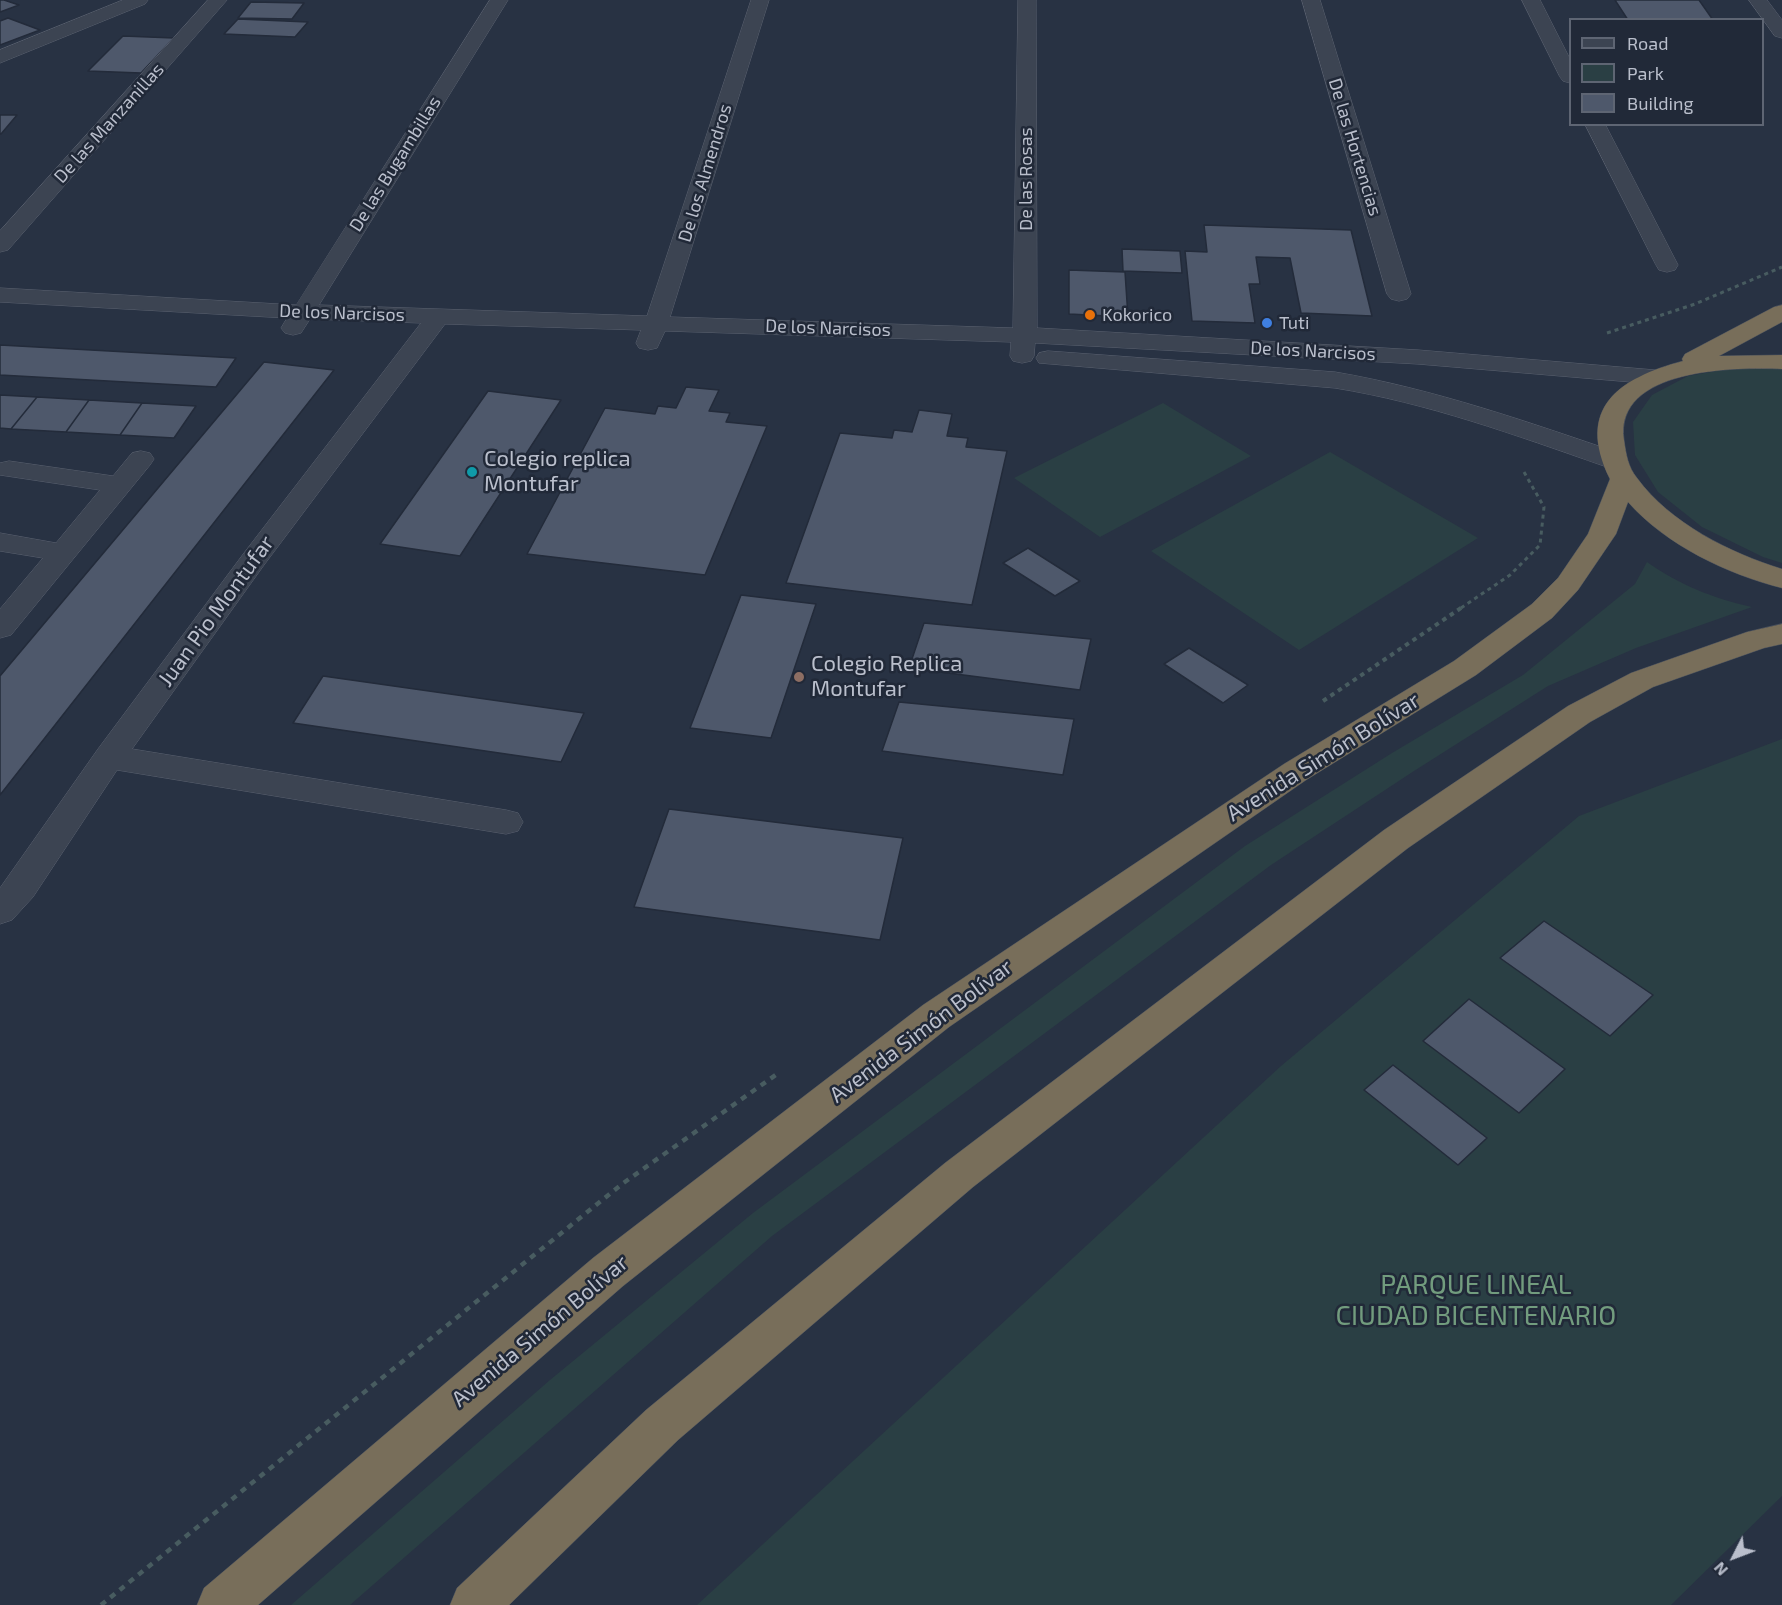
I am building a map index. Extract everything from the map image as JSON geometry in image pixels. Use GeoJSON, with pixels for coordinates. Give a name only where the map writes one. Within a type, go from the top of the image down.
{"type":"FeatureCollection","features":[{"type":"Feature","properties":{"kind":"highway","name":"Avenida Simón Bolívar"},"geometry":{"type":"LineString","coordinates":[[221,1605],[608,1272],[936,1016],[1295,772],[1465,668],[1542,611],[1568,584],[1602,534],[1618,470],[1609,440],[1611,420],[1619,403],[1634,389],[1782,312]]}},
{"type":"Feature","properties":{"kind":"highway","name":"Avenida Simón Bolívar"},"geometry":{"type":"LineString","coordinates":[[1664,373],[1713,362],[1757,360],[1782,362]]}},
{"type":"Feature","properties":{"kind":"highway"},"geometry":{"type":"LineString","coordinates":[[1618,470],[1656,515],[1706,548],[1782,579]]}},
{"type":"Feature","properties":{"kind":"highway"},"geometry":{"type":"LineString","coordinates":[[474,1605],[662,1425],[959,1175],[1395,839],[1579,714],[1642,680],[1758,639],[1782,634]]}},
{"type":"Feature","properties":{"kind":"street"},"geometry":{"type":"LineString","coordinates":[[0,57],[139,0]]}},
{"type":"Feature","properties":{"kind":"street","name":"De las Manzanillas"},"geometry":{"type":"LineString","coordinates":[[0,245],[218,0]]}},
{"type":"Feature","properties":{"kind":"street","name":"De las Bugambillas"},"geometry":{"type":"LineString","coordinates":[[297,321],[499,0]]}},
{"type":"Feature","properties":{"kind":"street","name":"De los Almendros"},"geometry":{"type":"LineString","coordinates":[[651,334],[760,0]]}},
{"type":"Feature","properties":{"kind":"street","name":"De las Rosas"},"geometry":{"type":"LineString","coordinates":[[1023,346],[1027,0]]}},
{"type":"Feature","properties":{"kind":"street","name":"De las Hortencias"},"geometry":{"type":"LineString","coordinates":[[1311,0],[1399,294]]}},
{"type":"Feature","properties":{"kind":"street"},"geometry":{"type":"LineString","coordinates":[[1531,0],[1569,75]]}},
{"type":"Feature","properties":{"kind":"street"},"geometry":{"type":"LineString","coordinates":[[1758,0],[1782,32]]}},
{"type":"Feature","properties":{"kind":"street"},"geometry":{"type":"LineString","coordinates":[[1596,126],[1667,265]]}},
{"type":"Feature","properties":{"kind":"street","name":"De los Narcisos"},"geometry":{"type":"LineString","coordinates":[[0,295],[297,321]]}},
{"type":"Feature","properties":{"kind":"street","name":"De los Narcisos"},"geometry":{"type":"LineString","coordinates":[[0,318],[297,321],[1418,357],[1664,373]]}},
{"type":"Feature","properties":{"kind":"street","name":"Juan Pio Montufar"},"geometry":{"type":"LineString","coordinates":[[7,894],[254,559],[432,325]]}},
{"type":"Feature","properties":{"kind":"street","name":"De los Narcisos"},"geometry":{"type":"LineString","coordinates":[[1023,346],[1374,386],[1440,401],[1618,470]]}},
{"type":"Feature","properties":{"kind":"street"},"geometry":{"type":"LineString","coordinates":[[0,627],[141,459]]}},
{"type":"Feature","properties":{"kind":"street"},"geometry":{"type":"LineString","coordinates":[[9,469],[120,485]]}},
{"type":"Feature","properties":{"kind":"street"},"geometry":{"type":"LineString","coordinates":[[0,542],[64,553]]}},
{"type":"Feature","properties":{"kind":"street"},"geometry":{"type":"LineString","coordinates":[[109,757],[506,822]]}},
{"type":"Feature","properties":{"kind":"path"},"geometry":{"type":"LineString","coordinates":[[1599,336],[1695,304],[1782,267]]}},
{"type":"Feature","properties":{"kind":"path"},"geometry":{"type":"LineString","coordinates":[[1321,703],[1510,576],[1540,545],[1544,507],[1525,472],[1515,466]]}},
{"type":"Feature","properties":{"kind":"path"},"geometry":{"type":"LineString","coordinates":[[101,1605],[622,1184],[786,1068]]}},
{"type":"Feature","properties":{"kind":"green space"},"geometry":{"type":"Polygon","coordinates":[[[1738,367],[1782,368],[1782,563],[1763,557],[1702,527],[1658,492],[1635,455],[1633,422],[1652,395],[1688,376],[1738,367]]]}},
{"type":"Feature","properties":{"kind":"green space"},"geometry":{"type":"Polygon","coordinates":[[[1163,403],[1251,456],[1100,537],[1014,478],[1163,403]]]}},
{"type":"Feature","properties":{"kind":"green space"},"geometry":{"type":"Polygon","coordinates":[[[1330,452],[1478,538],[1299,650],[1151,551],[1330,452]]]}},
{"type":"Feature","properties":{"kind":"green space"},"geometry":{"type":"Polygon","coordinates":[[[1647,562],[1697,590],[1752,607],[1636,648],[1548,686],[1271,865],[772,1236],[350,1605],[291,1605],[550,1380],[753,1213],[1245,846],[1392,753],[1523,675],[1635,584],[1647,562]]]}},
{"type":"Feature","properties":{"kind":"green space","name":"PARQUE LINEAL CIUDAD BICENTENARIO"},"geometry":{"type":"Polygon","coordinates":[[[1782,739],[1782,1496],[1671,1605],[697,1605],[1281,1066],[1579,816],[1782,739]]]}},
{"type":"Feature","properties":{"kind":"building"},"geometry":{"type":"Polygon","coordinates":[[[0,0],[4,0],[19,5],[0,12],[0,0]]]}},
{"type":"Feature","properties":{"kind":"building"},"geometry":{"type":"Polygon","coordinates":[[[1615,0],[1699,0],[1712,18],[1627,18],[1615,0]]]}},
{"type":"Feature","properties":{"kind":"building"},"geometry":{"type":"Polygon","coordinates":[[[251,2],[304,3],[292,19],[238,18],[251,2]]]}},
{"type":"Feature","properties":{"kind":"building"},"geometry":{"type":"Polygon","coordinates":[[[8,18],[40,30],[0,45],[0,21],[8,18]]]}},
{"type":"Feature","properties":{"kind":"building"},"geometry":{"type":"Polygon","coordinates":[[[238,19],[308,22],[295,37],[224,34],[238,19]]]}},
{"type":"Feature","properties":{"kind":"building"},"geometry":{"type":"Polygon","coordinates":[[[123,36],[174,38],[141,73],[88,71],[123,36]]]}},
{"type":"Feature","properties":{"kind":"building"},"geometry":{"type":"Polygon","coordinates":[[[0,115],[17,115],[1,134],[0,134],[0,115]]]}},
{"type":"Feature","properties":{"kind":"building"},"geometry":{"type":"Polygon","coordinates":[[[1204,225],[1351,230],[1372,316],[1301,313],[1290,258],[1256,257],[1260,284],[1249,284],[1255,323],[1192,321],[1185,251],[1207,252],[1204,225]]]}},
{"type":"Feature","properties":{"kind":"building"},"geometry":{"type":"Polygon","coordinates":[[[1122,249],[1180,251],[1182,273],[1123,271],[1122,249]]]}},
{"type":"Feature","properties":{"kind":"building"},"geometry":{"type":"Polygon","coordinates":[[[1069,270],[1125,272],[1128,317],[1069,314],[1069,270]]]}},
{"type":"Feature","properties":{"kind":"building"},"geometry":{"type":"Polygon","coordinates":[[[0,345],[236,358],[216,387],[0,375],[0,345]]]}},
{"type":"Feature","properties":{"kind":"building"},"geometry":{"type":"Polygon","coordinates":[[[264,362],[334,370],[0,795],[0,676],[264,362]]]}},
{"type":"Feature","properties":{"kind":"building"},"geometry":{"type":"Polygon","coordinates":[[[686,387],[719,390],[709,411],[730,413],[726,422],[767,426],[705,575],[527,554],[605,408],[655,414],[658,406],[676,408],[686,387]]]}},
{"type":"Feature","properties":{"kind":"building","name":"Colegio replica Montufar"},"geometry":{"type":"Polygon","coordinates":[[[488,391],[561,400],[460,556],[380,544],[488,391]]]}},
{"type":"Feature","properties":{"kind":"building"},"geometry":{"type":"Polygon","coordinates":[[[0,395],[37,397],[11,429],[0,428],[0,395]]]}},
{"type":"Feature","properties":{"kind":"building"},"geometry":{"type":"Polygon","coordinates":[[[37,397],[89,400],[66,432],[11,429],[37,397]]]}},
{"type":"Feature","properties":{"kind":"building"},"geometry":{"type":"Polygon","coordinates":[[[89,400],[142,403],[120,435],[66,432],[89,400]]]}},
{"type":"Feature","properties":{"kind":"building"},"geometry":{"type":"Polygon","coordinates":[[[142,403],[196,406],[174,438],[120,435],[142,403]]]}},
{"type":"Feature","properties":{"kind":"building"},"geometry":{"type":"Polygon","coordinates":[[[919,410],[952,414],[947,436],[968,438],[966,447],[1007,451],[972,605],[786,583],[840,433],[892,438],[894,430],[912,432],[919,410]]]}},
{"type":"Feature","properties":{"kind":"building"},"geometry":{"type":"Polygon","coordinates":[[[1028,548],[1080,581],[1055,596],[1003,563],[1028,548]]]}},
{"type":"Feature","properties":{"kind":"building"},"geometry":{"type":"Polygon","coordinates":[[[741,595],[816,604],[771,738],[690,728],[741,595]]]}},
{"type":"Feature","properties":{"kind":"building"},"geometry":{"type":"Polygon","coordinates":[[[924,623],[1091,639],[1080,690],[909,668],[924,623]]]}},
{"type":"Feature","properties":{"kind":"building"},"geometry":{"type":"Polygon","coordinates":[[[1189,648],[1248,685],[1223,703],[1164,664],[1189,648]]]}},
{"type":"Feature","properties":{"kind":"building"},"geometry":{"type":"Polygon","coordinates":[[[323,676],[584,713],[561,762],[293,723],[323,676]]]}},
{"type":"Feature","properties":{"kind":"building"},"geometry":{"type":"Polygon","coordinates":[[[899,702],[1074,719],[1063,775],[882,751],[899,702]]]}},
{"type":"Feature","properties":{"kind":"building"},"geometry":{"type":"Polygon","coordinates":[[[669,809],[903,838],[880,940],[634,907],[669,809]]]}},
{"type":"Feature","properties":{"kind":"building"},"geometry":{"type":"Polygon","coordinates":[[[1544,921],[1653,995],[1610,1036],[1500,958],[1544,921]]]}},
{"type":"Feature","properties":{"kind":"building"},"geometry":{"type":"Polygon","coordinates":[[[1469,999],[1565,1069],[1519,1113],[1423,1041],[1469,999]]]}},
{"type":"Feature","properties":{"kind":"building"},"geometry":{"type":"Polygon","coordinates":[[[1393,1065],[1487,1138],[1458,1165],[1364,1090],[1393,1065]]]}},
{"type":"Feature","properties":{"kind":"place","name":"Kokorico"},"geometry":{"type":"Point","coordinates":[1090,315]}},
{"type":"Feature","properties":{"kind":"place","name":"Tuti"},"geometry":{"type":"Point","coordinates":[1267,323]}},
{"type":"Feature","properties":{"kind":"place","name":"Colegio replica Montufar"},"geometry":{"type":"Point","coordinates":[472,472]}},
{"type":"Feature","properties":{"kind":"place","name":"Colegio Replica Montufar"},"geometry":{"type":"Point","coordinates":[799,677]}}]}
